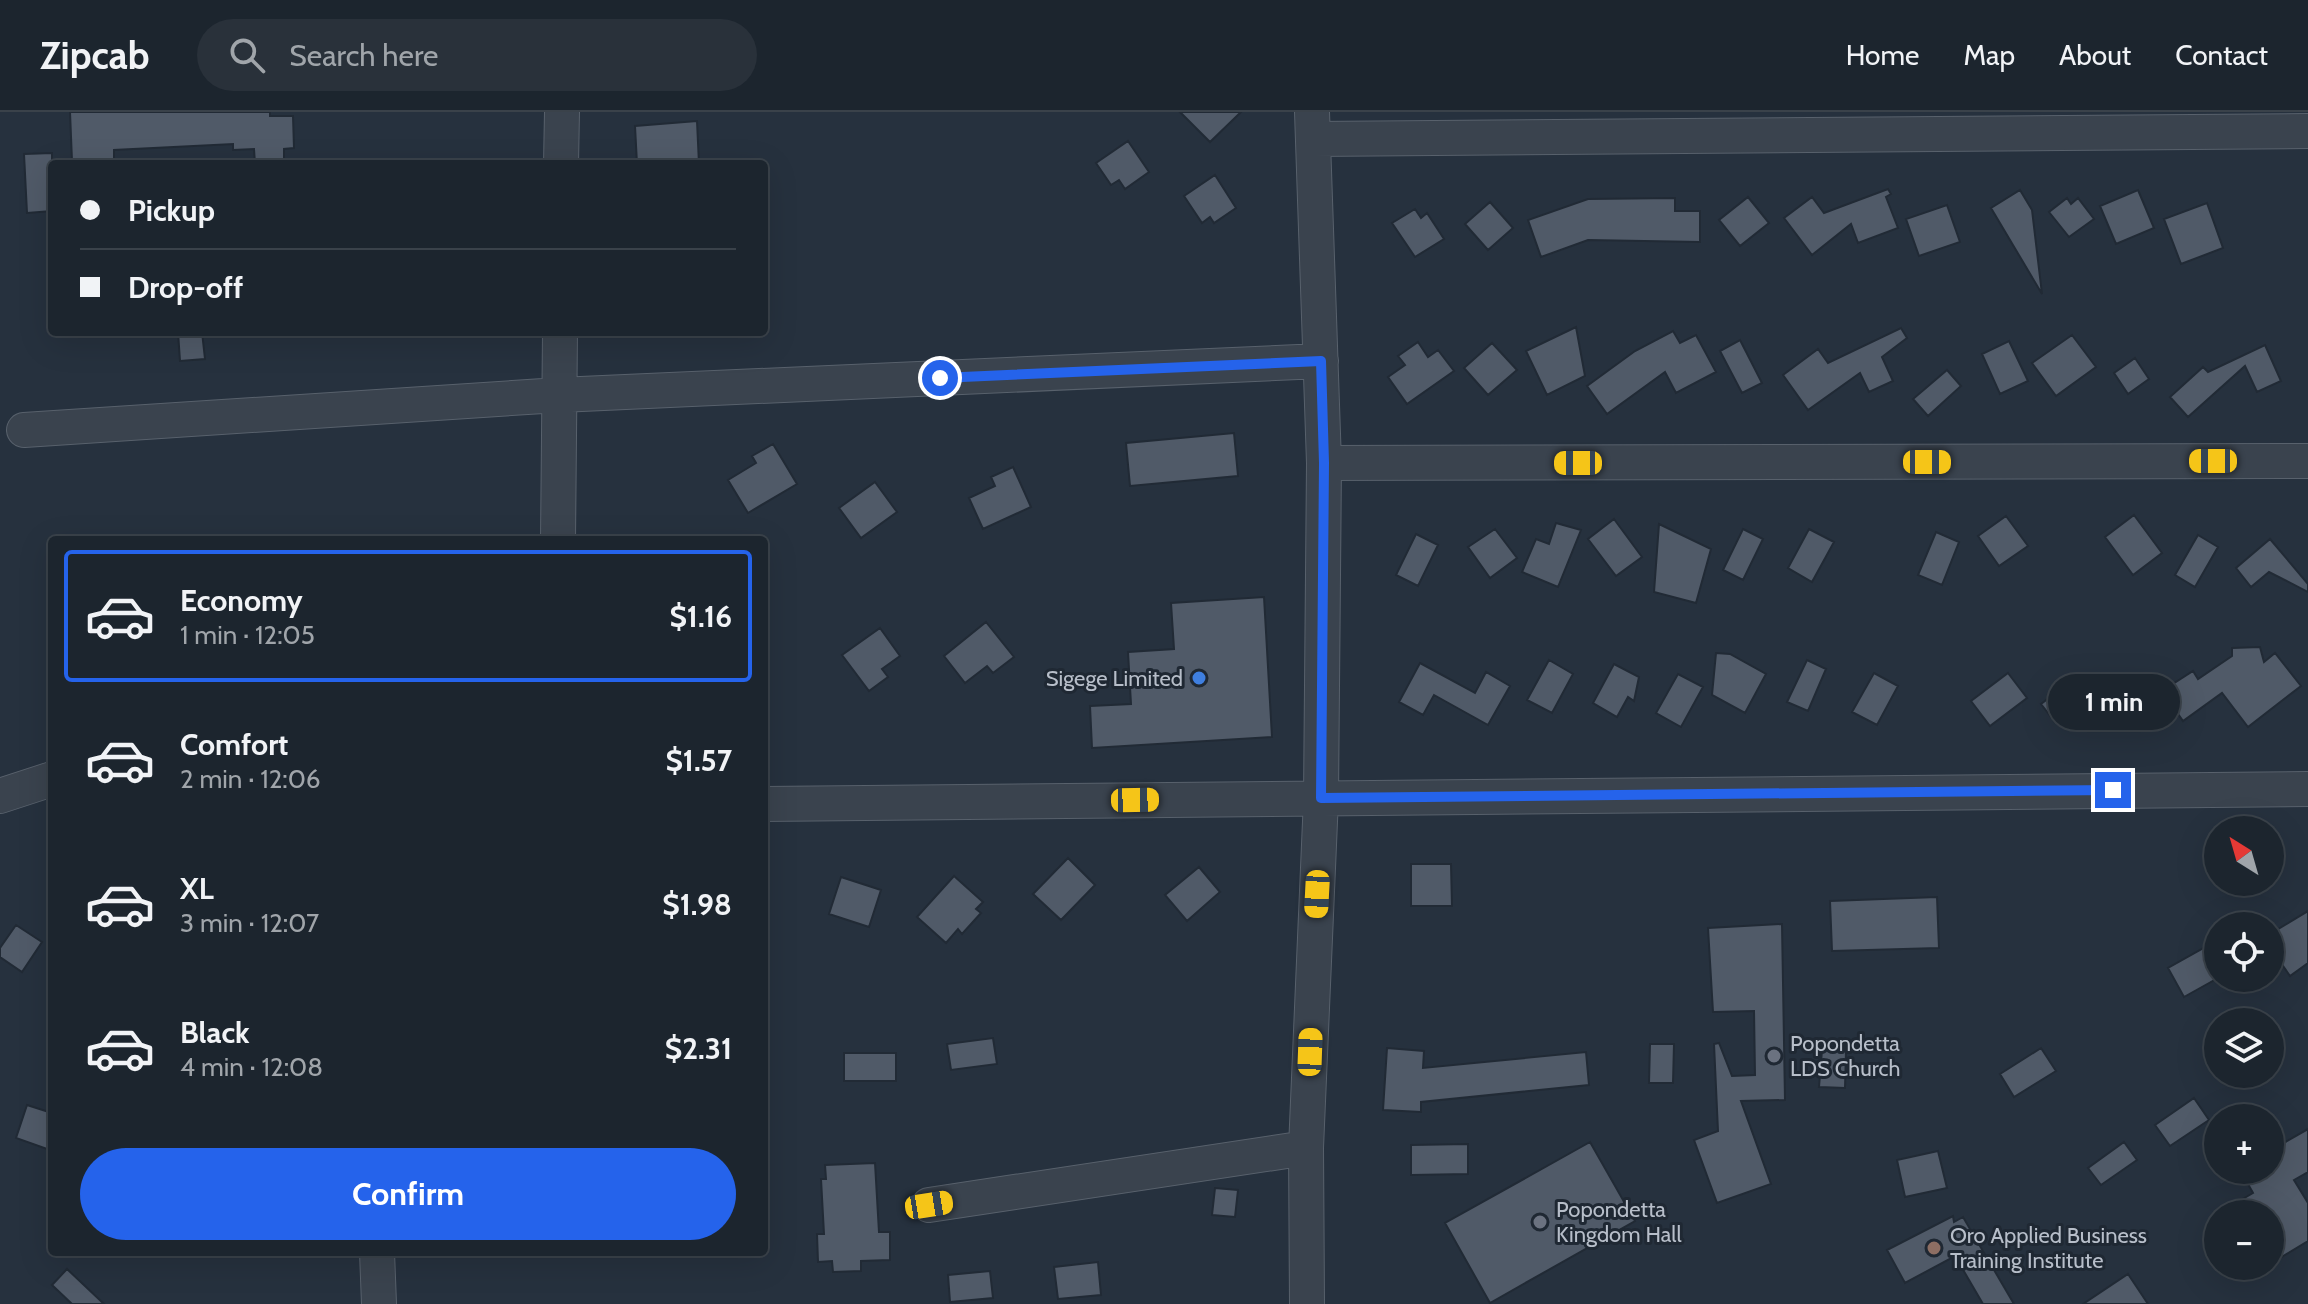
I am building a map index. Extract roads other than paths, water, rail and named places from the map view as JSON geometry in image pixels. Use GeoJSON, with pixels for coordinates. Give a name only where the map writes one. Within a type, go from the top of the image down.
{"type":"FeatureCollection","features":[{"type":"Feature","properties":{"kind":"street"},"geometry":{"type":"LineString","coordinates":[[561,160],[562,112]]}},
{"type":"Feature","properties":{"kind":"street"},"geometry":{"type":"LineString","coordinates":[[1307,1304],[1306,1148],[1321,798],[1324,463],[1313,126],[2308,131]]}},
{"type":"Feature","properties":{"kind":"street"},"geometry":{"type":"LineString","coordinates":[[558,536],[560,336]]}},
{"type":"Feature","properties":{"kind":"street"},"geometry":{"type":"LineString","coordinates":[[24,430],[559,395],[1321,361]]}},
{"type":"Feature","properties":{"kind":"street"},"geometry":{"type":"LineString","coordinates":[[1324,463],[2308,461]]}},
{"type":"Feature","properties":{"kind":"street"},"geometry":{"type":"LineString","coordinates":[[0,796],[48,780]]}},
{"type":"Feature","properties":{"kind":"street"},"geometry":{"type":"LineString","coordinates":[[768,804],[2308,789]]}},
{"type":"Feature","properties":{"kind":"street"},"geometry":{"type":"LineString","coordinates":[[929,1205],[1306,1148]]}},
{"type":"Feature","properties":{"kind":"street"},"geometry":{"type":"LineString","coordinates":[[377,1256],[379,1304]]}},
{"type":"Feature","properties":{"kind":"place","name":"Sigege Limited"},"geometry":{"type":"Point","coordinates":[1199,678]}},
{"type":"Feature","properties":{"kind":"place","name":"Popondetta LDS Church"},"geometry":{"type":"Point","coordinates":[1774,1056]}},
{"type":"Feature","properties":{"kind":"place","name":"Popondetta Kingdom Hall"},"geometry":{"type":"Point","coordinates":[1540,1222]}},
{"type":"Feature","properties":{"kind":"place","name":"Oro Applied Business Training Institute"},"geometry":{"type":"Point","coordinates":[1934,1248]}}]}
